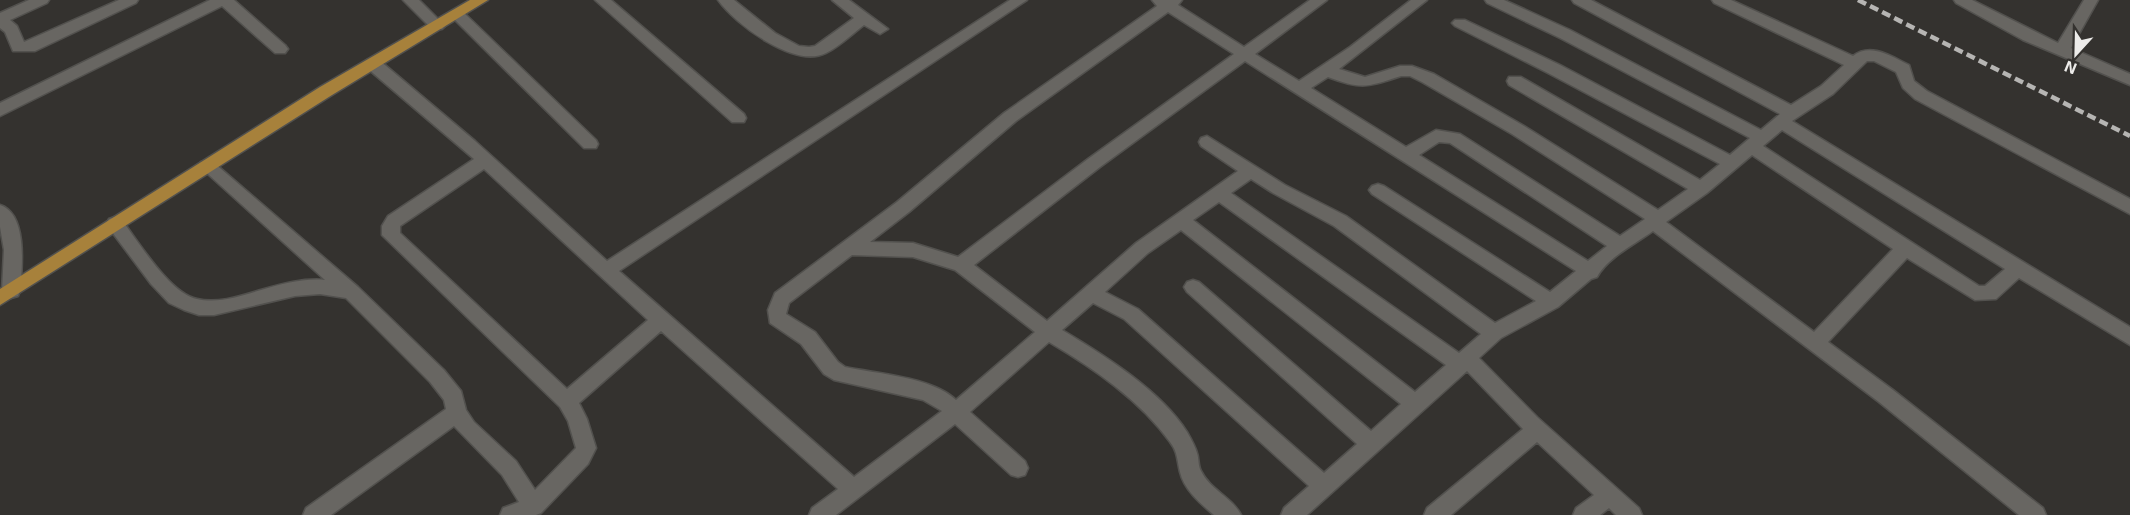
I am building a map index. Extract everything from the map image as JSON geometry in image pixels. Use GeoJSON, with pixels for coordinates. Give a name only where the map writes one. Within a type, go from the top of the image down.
{"type":"FeatureCollection","features":[{"type":"Feature","properties":{"kind":"main road"},"geometry":{"type":"LineString","coordinates":[[5,295],[207,166],[481,0]]}},
{"type":"Feature","properties":{"kind":"street"},"geometry":{"type":"LineString","coordinates":[[42,0],[0,20],[12,29],[18,47],[30,47],[131,0]]}},
{"type":"Feature","properties":{"kind":"street"},"geometry":{"type":"LineString","coordinates":[[0,110],[224,0],[280,50]]}},
{"type":"Feature","properties":{"kind":"street"},"geometry":{"type":"LineString","coordinates":[[410,0],[437,26]]}},
{"type":"Feature","properties":{"kind":"street"},"geometry":{"type":"LineString","coordinates":[[602,0],[738,118]]}},
{"type":"Feature","properties":{"kind":"street"},"geometry":{"type":"LineString","coordinates":[[725,0],[778,41],[804,54],[813,54],[820,50],[864,18]]}},
{"type":"Feature","properties":{"kind":"street"},"geometry":{"type":"LineString","coordinates":[[839,0],[880,29]]}},
{"type":"Feature","properties":{"kind":"street"},"geometry":{"type":"LineString","coordinates":[[606,271],[1020,0]]}},
{"type":"Feature","properties":{"kind":"street"},"geometry":{"type":"LineString","coordinates":[[961,264],[1058,187],[1320,0]]}},
{"type":"Feature","properties":{"kind":"street"},"geometry":{"type":"LineString","coordinates":[[1299,89],[1420,0]]}},
{"type":"Feature","properties":{"kind":"street"},"geometry":{"type":"LineString","coordinates":[[1492,0],[1585,45],[1757,142],[1905,248],[1966,288],[1983,295],[1989,294],[2018,268]]}},
{"type":"Feature","properties":{"kind":"street"},"geometry":{"type":"LineString","coordinates":[[1579,0],[1767,98],[1786,118],[2130,338]]}},
{"type":"Feature","properties":{"kind":"street"},"geometry":{"type":"LineString","coordinates":[[1719,0],[1854,63]]}},
{"type":"Feature","properties":{"kind":"street"},"geometry":{"type":"LineString","coordinates":[[1961,0],[2028,36],[2130,80]]}},
{"type":"Feature","properties":{"kind":"street"},"geometry":{"type":"LineString","coordinates":[[2062,50],[2091,0]]}},
{"type":"Feature","properties":{"kind":"street"},"geometry":{"type":"LineString","coordinates":[[1018,468],[942,399],[926,392],[841,374],[831,368],[808,338],[777,318],[777,310],[782,298],[850,248],[1010,117],[1167,2],[1243,55],[1591,272]]}},
{"type":"Feature","properties":{"kind":"street"},"geometry":{"type":"LineString","coordinates":[[458,14],[590,144]]}},
{"type":"Feature","properties":{"kind":"street"},"geometry":{"type":"LineString","coordinates":[[1460,23],[1554,69],[1730,162]]}},
{"type":"Feature","properties":{"kind":"street"},"geometry":{"type":"LineString","coordinates":[[1292,515],[1370,442],[1464,362],[1494,333],[1551,302],[1591,272],[1620,245],[1701,189],[1730,162],[1786,118],[1827,90],[1862,57],[1871,55],[1903,69],[1904,80],[1911,89],[2130,207]]}},
{"type":"Feature","properties":{"kind":"street"},"geometry":{"type":"LineString","coordinates":[[373,64],[485,160],[606,271],[854,490]]}},
{"type":"Feature","properties":{"kind":"street"},"geometry":{"type":"LineString","coordinates":[[1327,70],[1352,80],[1365,82],[1400,71],[1412,71],[1518,130],[1655,220],[1886,396],[2035,515]]}},
{"type":"Feature","properties":{"kind":"street"},"geometry":{"type":"LineString","coordinates":[[1515,81],[1701,189]]}},
{"type":"Feature","properties":{"kind":"street"},"geometry":{"type":"LineString","coordinates":[[1405,156],[1436,136],[1454,138],[1620,245]]}},
{"type":"Feature","properties":{"kind":"street"},"geometry":{"type":"LineString","coordinates":[[1207,142],[1250,171],[1340,220],[1494,333]]}},
{"type":"Feature","properties":{"kind":"street"},"geometry":{"type":"LineString","coordinates":[[485,160],[394,221],[391,226],[391,235],[567,401],[578,419],[586,448],[581,458],[534,506],[511,515]]}},
{"type":"Feature","properties":{"kind":"street"},"geometry":{"type":"LineString","coordinates":[[207,166],[351,292],[438,376],[454,397],[456,413],[467,428],[509,468],[534,506]]}},
{"type":"Feature","properties":{"kind":"street"},"geometry":{"type":"LineString","coordinates":[[820,515],[957,411],[1142,248],[1250,171]]}},
{"type":"Feature","properties":{"kind":"street"},"geometry":{"type":"LineString","coordinates":[[1378,190],[1551,302]]}},
{"type":"Feature","properties":{"kind":"street"},"geometry":{"type":"LineString","coordinates":[[1220,194],[1464,362],[1631,515]]}},
{"type":"Feature","properties":{"kind":"street"},"geometry":{"type":"LineString","coordinates":[[0,212],[11,235],[14,254],[5,295]]}},
{"type":"Feature","properties":{"kind":"street"},"geometry":{"type":"LineString","coordinates":[[1182,221],[1415,404]]}},
{"type":"Feature","properties":{"kind":"street"},"geometry":{"type":"LineString","coordinates":[[115,224],[167,290],[184,303],[205,307],[227,306],[311,286],[351,292]]}},
{"type":"Feature","properties":{"kind":"street"},"geometry":{"type":"LineString","coordinates":[[850,248],[913,250],[961,264],[1047,331],[1089,356],[1149,403],[1178,435],[1187,452],[1190,473],[1205,494],[1230,515]]}},
{"type":"Feature","properties":{"kind":"street"},"geometry":{"type":"LineString","coordinates":[[1815,343],[1905,248]]}},
{"type":"Feature","properties":{"kind":"street"},"geometry":{"type":"LineString","coordinates":[[1193,287],[1370,442]]}},
{"type":"Feature","properties":{"kind":"street"},"geometry":{"type":"LineString","coordinates":[[1090,293],[1131,314],[1323,486]]}},
{"type":"Feature","properties":{"kind":"street"},"geometry":{"type":"LineString","coordinates":[[567,401],[661,320]]}},
{"type":"Feature","properties":{"kind":"street"},"geometry":{"type":"LineString","coordinates":[[314,515],[456,413]]}},
{"type":"Feature","properties":{"kind":"street"},"geometry":{"type":"LineString","coordinates":[[1435,515],[1537,429]]}},
{"type":"Feature","properties":{"kind":"street"},"geometry":{"type":"LineString","coordinates":[[1584,515],[1610,495]]}},
{"type":"Feature","properties":{"kind":"railway"},"geometry":{"type":"LineString","coordinates":[[1858,0],[2130,136]]}}]}
